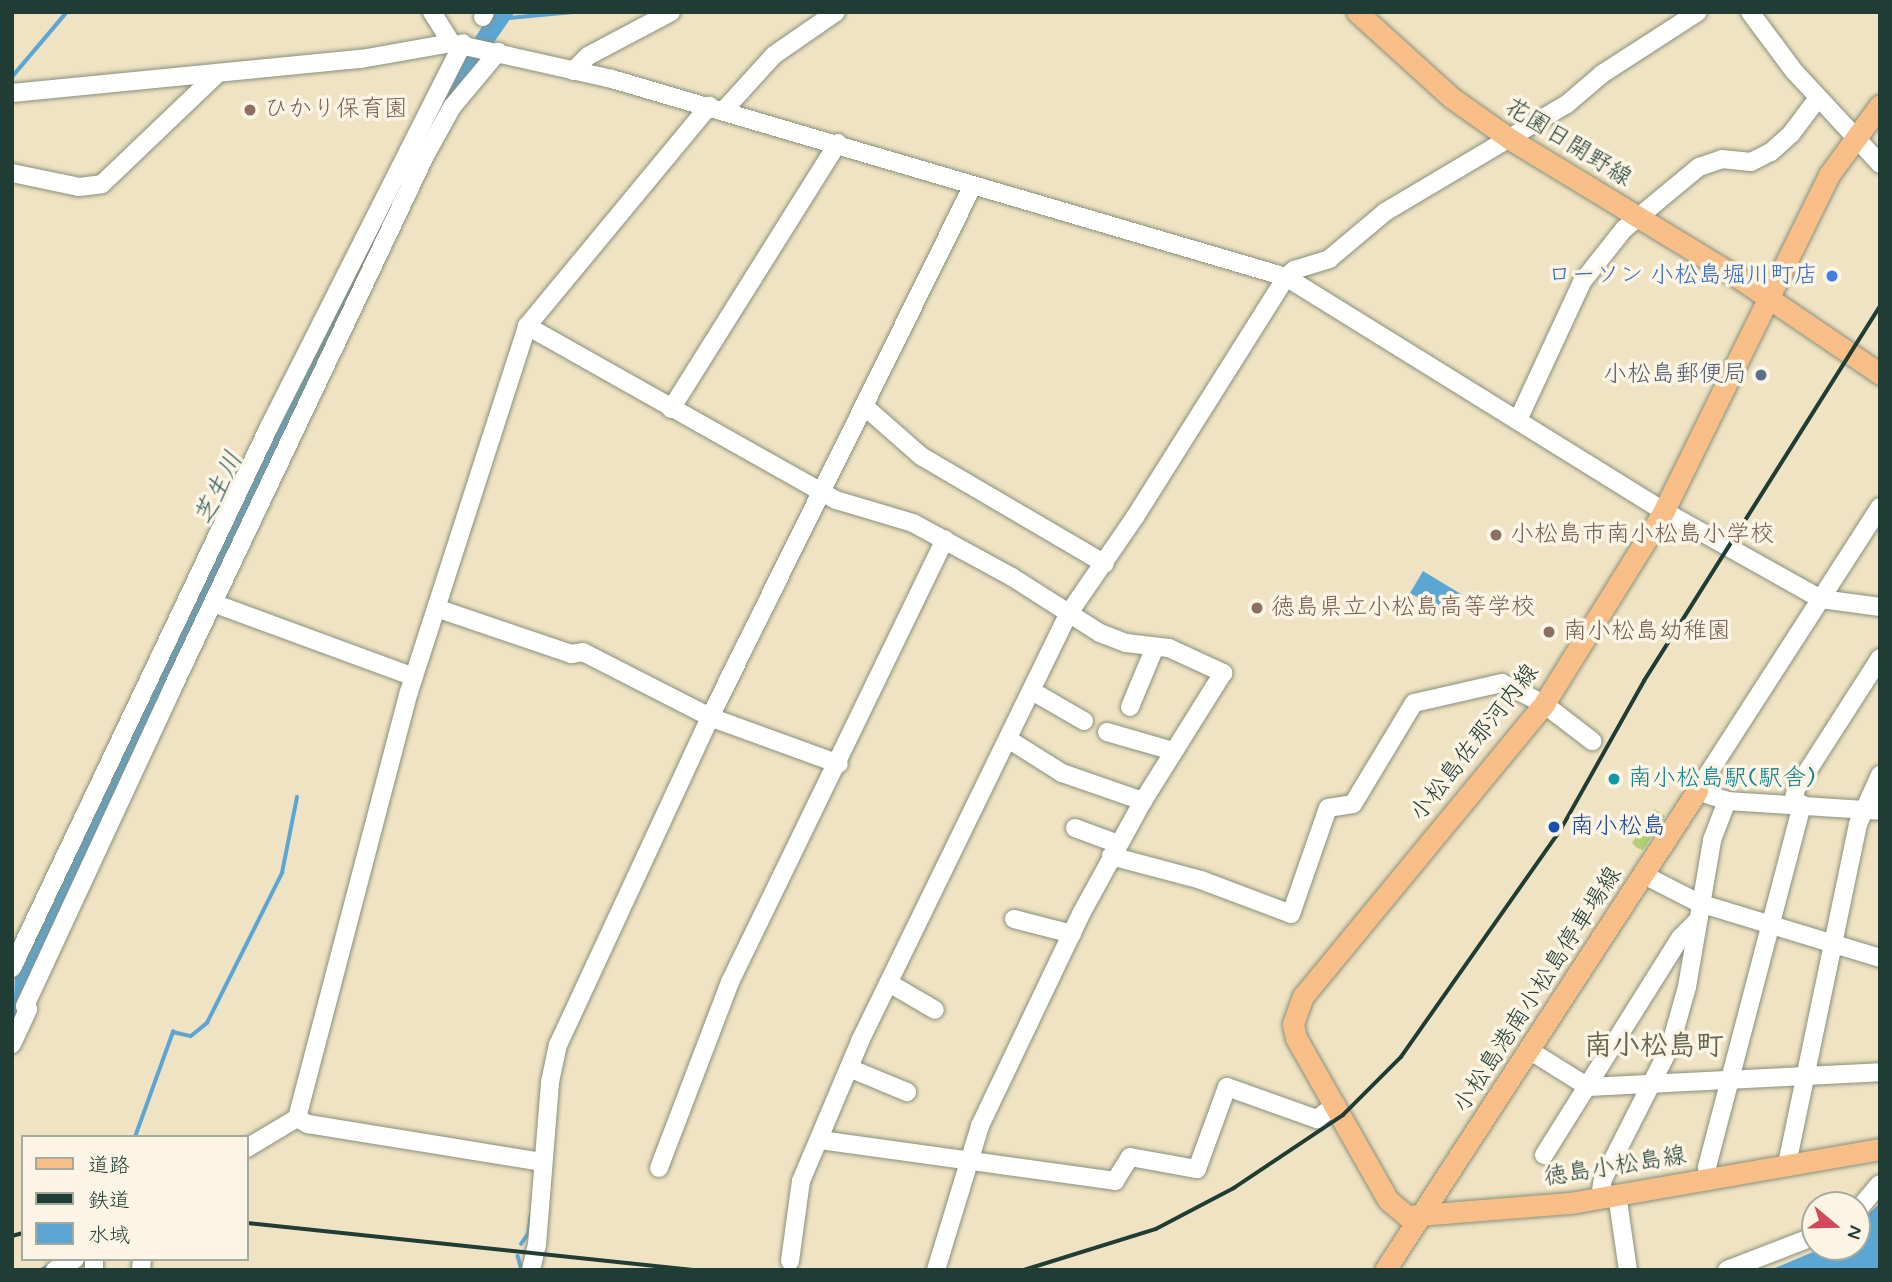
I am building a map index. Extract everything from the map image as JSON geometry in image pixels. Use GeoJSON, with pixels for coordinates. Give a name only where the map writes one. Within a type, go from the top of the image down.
{"type":"FeatureCollection","features":[{"type":"Feature","properties":{"kind":"main road","name":"花園日開野線"},"geometry":{"type":"LineString","coordinates":[[1357,12],[1452,98],[1510,139],[1766,297]]}},
{"type":"Feature","properties":{"kind":"main road","name":"小松島佐那河内線"},"geometry":{"type":"LineString","coordinates":[[1398,1251],[1399,1223],[1336,1104],[1296,1038],[1295,1010],[1544,704],[1664,511],[1766,297],[1829,175],[1880,105]]}},
{"type":"Feature","properties":{"kind":"main road"},"geometry":{"type":"LineString","coordinates":[[1766,297],[1880,374]]}},
{"type":"Feature","properties":{"kind":"main road","name":"小松島港南小松島停車場線"},"geometry":{"type":"LineString","coordinates":[[1423,1216],[1697,791]]}},
{"type":"Feature","properties":{"kind":"main road","name":"徳島小松島線"},"geometry":{"type":"LineString","coordinates":[[1423,1216],[1480,1212],[1609,1196],[1877,1150]]}},
{"type":"Feature","properties":{"kind":"main road"},"geometry":{"type":"LineString","coordinates":[[1459,1161],[1453,1193],[1464,1205],[1480,1212]]}},
{"type":"Feature","properties":{"kind":"main road"},"geometry":{"type":"LineString","coordinates":[[1388,1200],[1407,1216],[1423,1216]]}},
{"type":"Feature","properties":{"kind":"main road"},"geometry":{"type":"LineString","coordinates":[[1385,1270],[1423,1216]]}},
{"type":"Feature","properties":{"kind":"street"},"geometry":{"type":"LineString","coordinates":[[432,12],[455,39]]}},
{"type":"Feature","properties":{"kind":"street"},"geometry":{"type":"LineString","coordinates":[[573,71],[588,56],[671,12]]}},
{"type":"Feature","properties":{"kind":"street"},"geometry":{"type":"LineString","coordinates":[[248,1147],[296,1118],[414,677],[527,326],[716,108],[774,55],[836,12]]}},
{"type":"Feature","properties":{"kind":"street"},"geometry":{"type":"LineString","coordinates":[[790,1261],[802,1181],[849,1068],[1069,614],[1105,564],[1286,277],[1294,270],[1329,259],[1385,212],[1510,139],[1698,12]]}},
{"type":"Feature","properties":{"kind":"street"},"geometry":{"type":"LineString","coordinates":[[1750,12],[1818,98],[1855,141],[1880,164]]}},
{"type":"Feature","properties":{"kind":"street"},"geometry":{"type":"LineString","coordinates":[[12,968],[455,39]]}},
{"type":"Feature","properties":{"kind":"street"},"geometry":{"type":"LineString","coordinates":[[12,93],[361,59],[455,39],[716,108],[1286,277],[1664,511],[1821,599],[1880,607]]}},
{"type":"Feature","properties":{"kind":"street"},"geometry":{"type":"LineString","coordinates":[[12,1044],[35,983],[437,133],[477,73],[496,51]]}},
{"type":"Feature","properties":{"kind":"street"},"geometry":{"type":"LineString","coordinates":[[12,173],[79,187],[102,184],[218,73]]}},
{"type":"Feature","properties":{"kind":"street"},"geometry":{"type":"LineString","coordinates":[[1518,420],[1582,282],[1637,218],[1699,167],[1722,159],[1751,162],[1771,152],[1791,134],[1818,98]]}},
{"type":"Feature","properties":{"kind":"street"},"geometry":{"type":"LineString","coordinates":[[671,410],[838,143]]}},
{"type":"Feature","properties":{"kind":"street"},"geometry":{"type":"LineString","coordinates":[[531,1270],[538,1161],[558,1045],[706,715],[973,185]]}},
{"type":"Feature","properties":{"kind":"street"},"geometry":{"type":"LineString","coordinates":[[527,326],[671,410],[836,500],[890,513],[945,540],[1069,614],[1126,643],[1169,648],[1223,673],[1114,850],[1072,934],[968,1161],[936,1270]]}},
{"type":"Feature","properties":{"kind":"street"},"geometry":{"type":"LineString","coordinates":[[864,406],[921,456],[1105,564]]}},
{"type":"Feature","properties":{"kind":"street"},"geometry":{"type":"LineString","coordinates":[[1871,810],[1798,803],[1727,801],[1697,791],[1880,507]]}},
{"type":"Feature","properties":{"kind":"street"},"geometry":{"type":"LineString","coordinates":[[659,1168],[730,982],[839,764],[945,540]]}},
{"type":"Feature","properties":{"kind":"street"},"geometry":{"type":"LineString","coordinates":[[213,603],[414,677]]}},
{"type":"Feature","properties":{"kind":"street"},"geometry":{"type":"LineString","coordinates":[[436,608],[570,654],[583,652],[706,715],[839,764]]}},
{"type":"Feature","properties":{"kind":"street"},"geometry":{"type":"LineString","coordinates":[[1130,707],[1154,647]]}},
{"type":"Feature","properties":{"kind":"street"},"geometry":{"type":"LineString","coordinates":[[1709,1178],[1707,1167],[1771,925],[1798,803],[1796,789],[1880,658]]}},
{"type":"Feature","properties":{"kind":"street"},"geometry":{"type":"LineString","coordinates":[[1075,828],[1114,850],[1291,914],[1328,808],[1353,804],[1413,703],[1502,683],[1544,704],[1592,741]]}},
{"type":"Feature","properties":{"kind":"street"},"geometry":{"type":"LineString","coordinates":[[1032,691],[1084,721]]}},
{"type":"Feature","properties":{"kind":"street"},"geometry":{"type":"LineString","coordinates":[[1107,732],[1173,751]]}},
{"type":"Feature","properties":{"kind":"street"},"geometry":{"type":"LineString","coordinates":[[1008,739],[1062,773],[1143,801]]}},
{"type":"Feature","properties":{"kind":"street"},"geometry":{"type":"LineString","coordinates":[[1787,1164],[1833,943],[1880,775]]}},
{"type":"Feature","properties":{"kind":"street"},"geometry":{"type":"LineString","coordinates":[[1628,1270],[1603,1179],[1656,1082],[1687,987],[1699,903],[1712,840],[1727,801]]}},
{"type":"Feature","properties":{"kind":"street"},"geometry":{"type":"LineString","coordinates":[[1644,875],[1699,903],[1880,958]]}},
{"type":"Feature","properties":{"kind":"street"},"geometry":{"type":"LineString","coordinates":[[1014,919],[1072,934]]}},
{"type":"Feature","properties":{"kind":"street"},"geometry":{"type":"LineString","coordinates":[[1544,1155],[1681,937],[1696,922]]}},
{"type":"Feature","properties":{"kind":"street"},"geometry":{"type":"LineString","coordinates":[[889,983],[935,1010]]}},
{"type":"Feature","properties":{"kind":"street"},"geometry":{"type":"LineString","coordinates":[[1529,1050],[1588,1087],[1880,1072]]}},
{"type":"Feature","properties":{"kind":"street"},"geometry":{"type":"LineString","coordinates":[[849,1068],[907,1092]]}},
{"type":"Feature","properties":{"kind":"street"},"geometry":{"type":"LineString","coordinates":[[820,1140],[1115,1181],[1130,1157],[1192,1170],[1201,1163],[1227,1087],[1317,1119],[1336,1104]]}},
{"type":"Feature","properties":{"kind":"street"},"geometry":{"type":"LineString","coordinates":[[296,1118],[308,1124],[538,1161]]}},
{"type":"Feature","properties":{"kind":"street"},"geometry":{"type":"LineString","coordinates":[[1727,1270],[1801,1241]]}},
{"type":"Feature","properties":{"kind":"street"},"geometry":{"type":"LineString","coordinates":[[55,1270],[71,1261]]}},
{"type":"Feature","properties":{"kind":"green space"},"geometry":{"type":"Polygon","coordinates":[[[1654,809],[1665,816],[1643,850],[1637,848],[1632,843],[1654,809]]]}},
{"type":"Feature","properties":{"kind":"water"},"geometry":{"type":"Polygon","coordinates":[[[491,12],[515,12],[447,110],[12,1034],[15,977],[313,353],[451,77],[491,12]]]}},
{"type":"Feature","properties":{"kind":"water"},"geometry":{"type":"Polygon","coordinates":[[[1423,571],[1461,594],[1449,616],[1410,593],[1423,571]]]}},
{"type":"Feature","properties":{"kind":"water"},"geometry":{"type":"Polygon","coordinates":[[[1880,1203],[1880,1270],[1770,1270],[1801,1257],[1801,1261],[1871,1261],[1871,1212],[1880,1203]]]}},
{"type":"Feature","properties":{"kind":"waterway"},"geometry":{"type":"LineString","coordinates":[[12,77],[67,12]]}},
{"type":"Feature","properties":{"kind":"waterway"},"geometry":{"type":"LineString","coordinates":[[509,18],[573,12]]}},
{"type":"Feature","properties":{"kind":"waterway"},"geometry":{"type":"LineString","coordinates":[[136,1135],[173,1032],[191,1036],[207,1023],[282,873],[297,797]]}},
{"type":"Feature","properties":{"kind":"waterway"},"geometry":{"type":"LineString","coordinates":[[521,1244],[528,1234],[531,1215]]}},
{"type":"Feature","properties":{"kind":"waterway"},"geometry":{"type":"LineString","coordinates":[[518,1256],[522,1270]]}},
{"type":"Feature","properties":{"kind":"waterway"},"geometry":{"type":"LineString","coordinates":[[41,1270],[50,1265]]}},
{"type":"Feature","properties":{"kind":"railway"},"geometry":{"type":"LineString","coordinates":[[1024,1270],[1156,1229],[1234,1188],[1343,1115],[1401,1057],[1561,829],[1644,681],[1880,306]]}},
{"type":"Feature","properties":{"kind":"railway"},"geometry":{"type":"LineString","coordinates":[[248,1223],[694,1270]]}},
{"type":"Feature","properties":{"kind":"railway"},"geometry":{"type":"LineString","coordinates":[[12,1236],[21,1234]]}},
{"type":"Feature","properties":{"kind":"place","name":"ひかり保育園"},"geometry":{"type":"Point","coordinates":[250,110]}},
{"type":"Feature","properties":{"kind":"place","name":"ローソン 小松島堀川町店"},"geometry":{"type":"Point","coordinates":[1832,276]}},
{"type":"Feature","properties":{"kind":"place","name":"小松島郵便局"},"geometry":{"type":"Point","coordinates":[1761,375]}},
{"type":"Feature","properties":{"kind":"place","name":"小松島市南小松島小学校"},"geometry":{"type":"Point","coordinates":[1496,535]}},
{"type":"Feature","properties":{"kind":"place","name":"徳島県立小松島高等学校"},"geometry":{"type":"Point","coordinates":[1257,608]}},
{"type":"Feature","properties":{"kind":"place","name":"南小松島幼稚園"},"geometry":{"type":"Point","coordinates":[1549,632]}},
{"type":"Feature","properties":{"kind":"place","name":"南小松島駅(駅舎)"},"geometry":{"type":"Point","coordinates":[1614,779]}},
{"type":"Feature","properties":{"kind":"place","name":"南小松島"},"geometry":{"type":"Point","coordinates":[1554,827]}},
{"type":"Feature","properties":{"kind":"district","name":"南小松島町"},"geometry":{"type":"Point","coordinates":[1654,1047]}},
{"type":"Feature","properties":{"kind":"water label","name":"芝生川"},"geometry":{"type":"Point","coordinates":[220,489]}}]}
